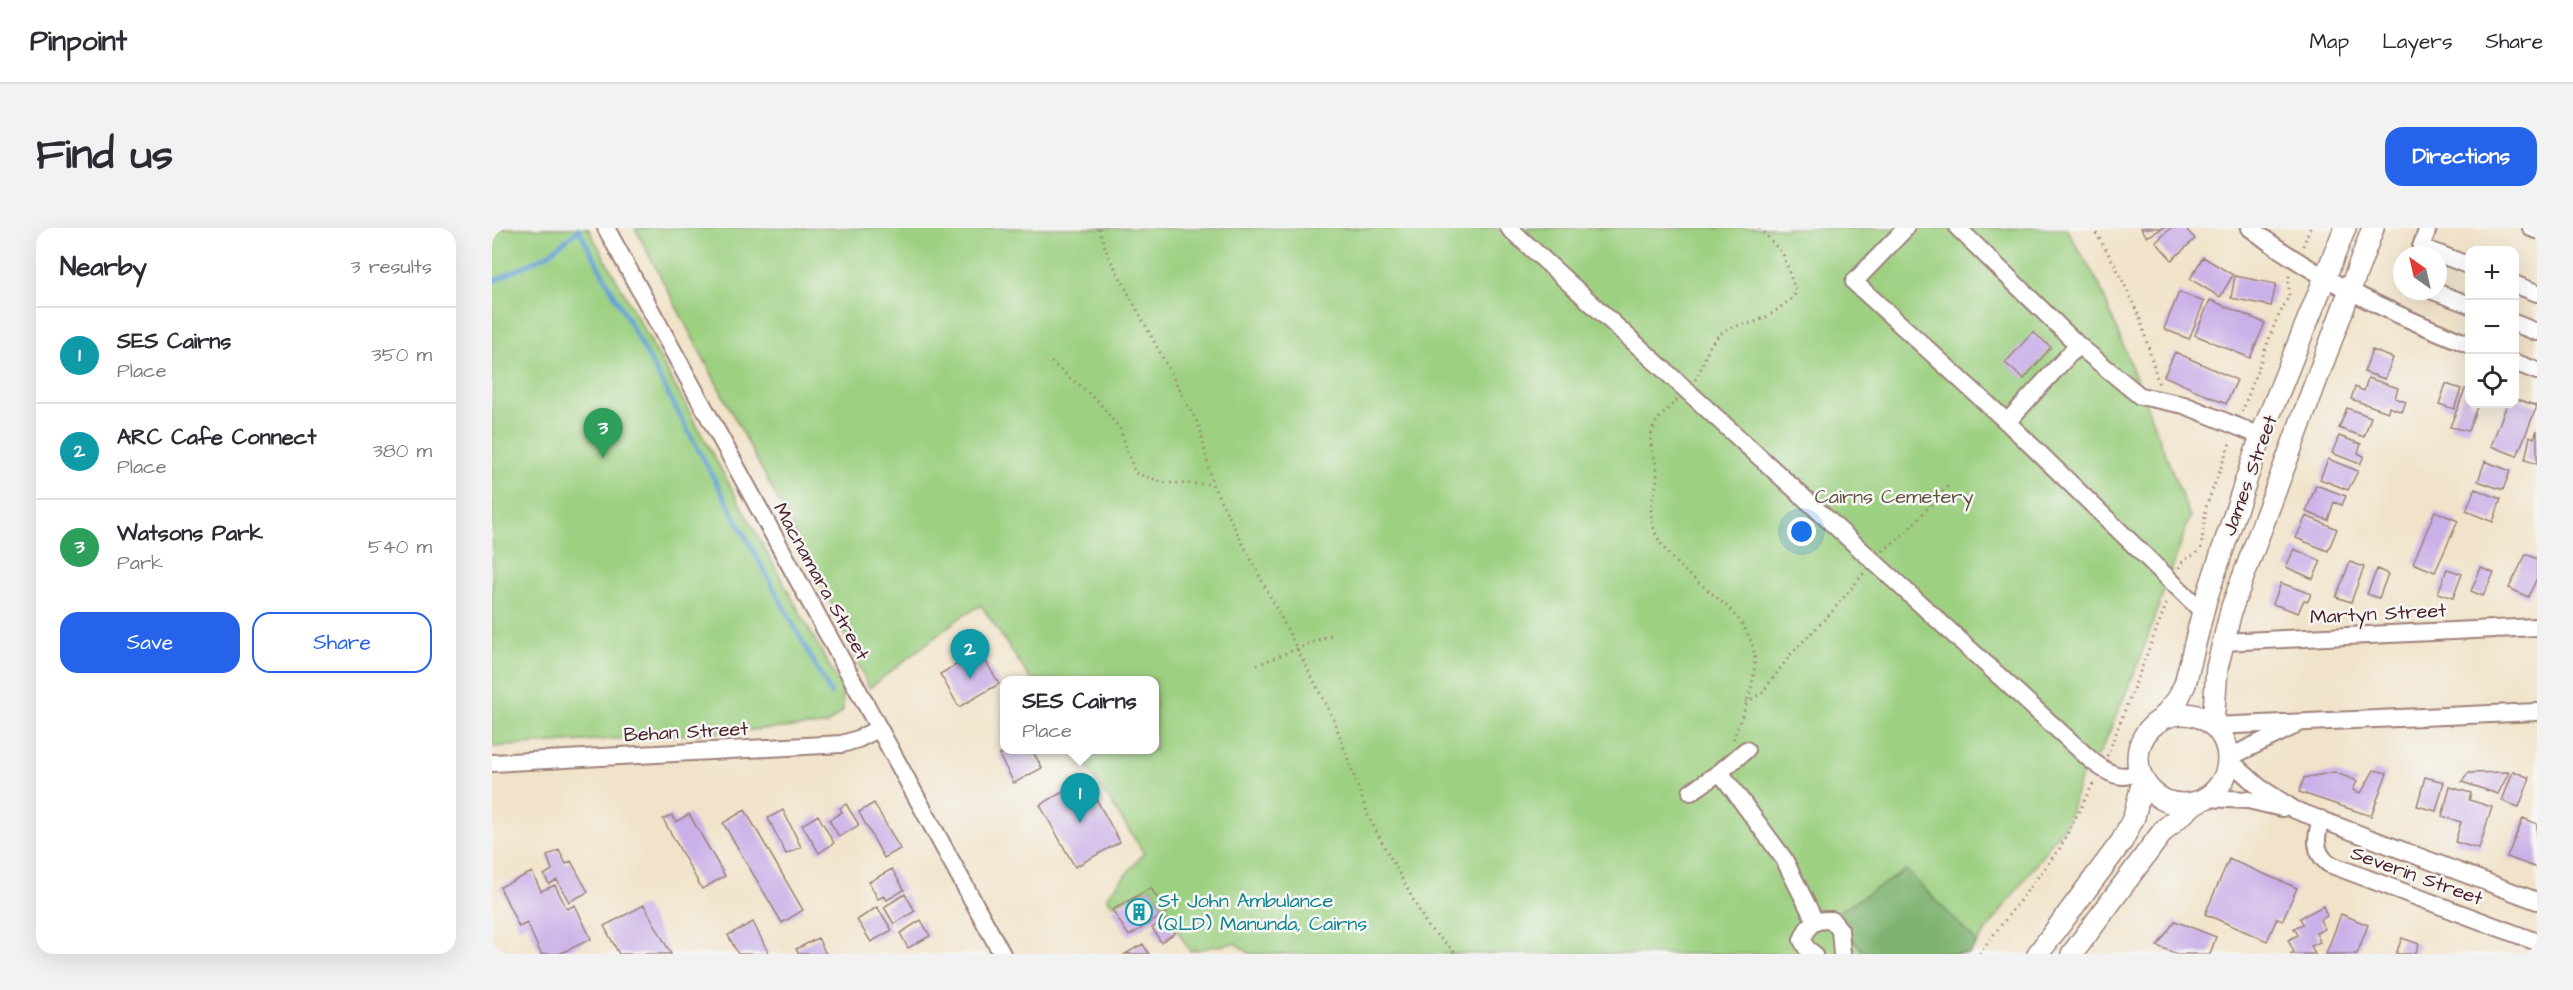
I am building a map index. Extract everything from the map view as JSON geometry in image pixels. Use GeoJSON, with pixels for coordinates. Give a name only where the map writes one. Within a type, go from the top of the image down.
{"type":"FeatureCollection","features":[{"type":"Feature","properties":{"kind":"main road","name":"James Street"},"geometry":{"type":"LineString","coordinates":[[2160,721],[2178,699],[2185,684],[2202,612],[2261,436],[2345,228]]}},
{"type":"Feature","properties":{"kind":"main road","name":"James Street"},"geometry":{"type":"LineString","coordinates":[[2213,725],[2222,642],[2242,577],[2373,228]]}},
{"type":"Feature","properties":{"kind":"main road"},"geometry":{"type":"LineString","coordinates":[[2038,954],[2127,831],[2134,817],[2141,775],[2140,746],[2148,732],[2160,721],[2183,714],[2199,717],[2213,725],[2224,740],[2228,758],[2222,782],[2164,830],[2072,954]]}},
{"type":"Feature","properties":{"kind":"main road"},"geometry":{"type":"LineString","coordinates":[[2141,775],[2151,791],[2162,799],[2175,804],[2201,800]]}},
{"type":"Feature","properties":{"kind":"street","name":"Macnamara Street"},"geometry":{"type":"LineString","coordinates":[[606,228],[1002,954]]}},
{"type":"Feature","properties":{"kind":"street"},"geometry":{"type":"LineString","coordinates":[[1509,228],[2102,768],[2120,776],[2141,775]]}},
{"type":"Feature","properties":{"kind":"street"},"geometry":{"type":"LineString","coordinates":[[1906,228],[1854,282],[2007,422],[2202,612]]}},
{"type":"Feature","properties":{"kind":"street"},"geometry":{"type":"LineString","coordinates":[[1958,228],[2078,345],[2140,396],[2184,405],[2261,436]]}},
{"type":"Feature","properties":{"kind":"street"},"geometry":{"type":"LineString","coordinates":[[2250,228],[2350,291],[2405,319],[2465,343]]}},
{"type":"Feature","properties":{"kind":"street"},"geometry":{"type":"LineString","coordinates":[[2420,246],[2428,228]]}},
{"type":"Feature","properties":{"kind":"street"},"geometry":{"type":"LineString","coordinates":[[2532,228],[2537,230]]}},
{"type":"Feature","properties":{"kind":"street"},"geometry":{"type":"LineString","coordinates":[[2447,260],[2465,265]]}},
{"type":"Feature","properties":{"kind":"street"},"geometry":{"type":"LineString","coordinates":[[2519,286],[2537,292]]}},
{"type":"Feature","properties":{"kind":"street"},"geometry":{"type":"LineString","coordinates":[[2447,296],[2465,303]]}},
{"type":"Feature","properties":{"kind":"street"},"geometry":{"type":"LineString","coordinates":[[2519,325],[2537,332]]}},
{"type":"Feature","properties":{"kind":"street"},"geometry":{"type":"LineString","coordinates":[[2007,422],[2078,345]]}},
{"type":"Feature","properties":{"kind":"street"},"geometry":{"type":"LineString","coordinates":[[2519,364],[2537,371]]}},
{"type":"Feature","properties":{"kind":"street","name":"Martyn Street"},"geometry":{"type":"LineString","coordinates":[[2222,642],[2537,627]]}},
{"type":"Feature","properties":{"kind":"street"},"geometry":{"type":"LineString","coordinates":[[2213,725],[2301,724],[2537,711]]}},
{"type":"Feature","properties":{"kind":"street"},"geometry":{"type":"LineString","coordinates":[[2228,758],[2262,740],[2301,724]]}},
{"type":"Feature","properties":{"kind":"street","name":"Behan Street"},"geometry":{"type":"LineString","coordinates":[[492,763],[842,744],[878,729]]}},
{"type":"Feature","properties":{"kind":"street"},"geometry":{"type":"LineString","coordinates":[[1691,792],[1720,772],[1738,748]]}},
{"type":"Feature","properties":{"kind":"street","name":"Severin Street"},"geometry":{"type":"LineString","coordinates":[[2228,758],[2259,787],[2295,810]]}},
{"type":"Feature","properties":{"kind":"street"},"geometry":{"type":"LineString","coordinates":[[1720,772],[1784,859],[1815,921]]}},
{"type":"Feature","properties":{"kind":"street","name":"Severin Street"},"geometry":{"type":"LineString","coordinates":[[2201,800],[2248,800],[2295,810],[2537,901]]}},
{"type":"Feature","properties":{"kind":"street","name":"Severin Street"},"geometry":{"type":"LineString","coordinates":[[2320,819],[2316,842],[2321,856],[2329,864],[2537,942]]}},
{"type":"Feature","properties":{"kind":"street"},"geometry":{"type":"LineString","coordinates":[[1814,954],[1807,949],[1802,940],[1807,927],[1815,921],[1832,920],[1840,930],[1842,954]]}},
{"type":"Feature","properties":{"kind":"path"},"geometry":{"type":"LineString","coordinates":[[1099,228],[1107,253],[1200,428],[1212,484],[1334,720],[1369,819],[1428,927],[1457,954]]}},
{"type":"Feature","properties":{"kind":"path"},"geometry":{"type":"LineString","coordinates":[[1738,748],[1745,702],[1755,674],[1751,639],[1739,621],[1676,562],[1656,531],[1651,511],[1658,475],[1650,442],[1653,425],[1700,373],[1704,356],[1716,339],[1729,327],[1762,320],[1793,298],[1796,292],[1783,254],[1759,228]]}},
{"type":"Feature","properties":{"kind":"path"},"geometry":{"type":"LineString","coordinates":[[2093,228],[2140,318],[2164,401]]}},
{"type":"Feature","properties":{"kind":"path"},"geometry":{"type":"LineString","coordinates":[[1979,954],[2060,848],[2102,768],[2139,680],[2184,560],[2196,554],[2201,548],[2206,507],[2274,323],[2289,296],[2287,276],[2298,260],[2310,228]]}},
{"type":"Feature","properties":{"kind":"path"},"geometry":{"type":"LineString","coordinates":[[1051,362],[1089,392],[1120,429],[1135,473],[1166,483],[1212,484]]}},
{"type":"Feature","properties":{"kind":"path"},"geometry":{"type":"LineString","coordinates":[[1745,702],[1761,693],[1791,654],[1830,614],[1875,560],[1949,485]]}},
{"type":"Feature","properties":{"kind":"path"},"geometry":{"type":"LineString","coordinates":[[1257,665],[1333,634]]}},
{"type":"Feature","properties":{"kind":"green space"},"geometry":{"type":"Polygon","coordinates":[[[492,228],[588,228],[842,689],[843,711],[826,725],[492,747],[492,228]]]}},
{"type":"Feature","properties":{"kind":"green space","name":"Cairns Cemetery"},"geometry":{"type":"Polygon","coordinates":[[[635,228],[2066,228],[2099,284],[2190,517],[2138,664],[2101,751],[2082,773],[2067,822],[1969,954],[1250,954],[1235,943],[1190,951],[1151,888],[1112,905],[1107,897],[1144,853],[1079,754],[1159,754],[1159,676],[1028,676],[981,605],[961,617],[869,688],[823,586],[635,228]]]}},
{"type":"Feature","properties":{"kind":"green space"},"geometry":{"type":"Polygon","coordinates":[[[1906,870],[1977,942],[1969,954],[1865,954],[1833,915],[1906,870]]]}},
{"type":"Feature","properties":{"kind":"building"},"geometry":{"type":"Polygon","coordinates":[[[2141,228],[2163,228],[2147,237],[2141,228]]]}},
{"type":"Feature","properties":{"kind":"building"},"geometry":{"type":"Polygon","coordinates":[[[2171,228],[2185,228],[2195,239],[2172,260],[2156,242],[2171,228]]]}},
{"type":"Feature","properties":{"kind":"building"},"geometry":{"type":"Polygon","coordinates":[[[2203,257],[2233,275],[2220,297],[2190,279],[2203,257]]]}},
{"type":"Feature","properties":{"kind":"building"},"geometry":{"type":"Polygon","coordinates":[[[2235,276],[2276,284],[2271,306],[2231,298],[2235,276]]]}},
{"type":"Feature","properties":{"kind":"building"},"geometry":{"type":"Polygon","coordinates":[[[2179,292],[2204,302],[2189,339],[2164,329],[2179,292]]]}},
{"type":"Feature","properties":{"kind":"building"},"geometry":{"type":"Polygon","coordinates":[[[2210,300],[2265,323],[2250,358],[2195,335],[2210,300]]]}},
{"type":"Feature","properties":{"kind":"building"},"geometry":{"type":"Polygon","coordinates":[[[2033,332],[2051,347],[2024,379],[2005,363],[2033,332]]]}},
{"type":"Feature","properties":{"kind":"building"},"geometry":{"type":"Polygon","coordinates":[[[2372,350],[2393,358],[2385,379],[2364,372],[2372,350]]]}},
{"type":"Feature","properties":{"kind":"building"},"geometry":{"type":"Polygon","coordinates":[[[2175,352],[2237,380],[2226,404],[2164,376],[2175,352]]]}},
{"type":"Feature","properties":{"kind":"building"},"geometry":{"type":"Polygon","coordinates":[[[2368,378],[2398,388],[2395,398],[2406,402],[2402,412],[2389,407],[2388,412],[2351,399],[2355,387],[2364,391],[2368,378]]]}},
{"type":"Feature","properties":{"kind":"building"},"geometry":{"type":"Polygon","coordinates":[[[2446,384],[2461,389],[2454,409],[2439,404],[2446,384]]]}},
{"type":"Feature","properties":{"kind":"building"},"geometry":{"type":"Polygon","coordinates":[[[2465,389],[2465,408],[2477,408],[2468,431],[2450,427],[2465,389]]]}},
{"type":"Feature","properties":{"kind":"building"},"geometry":{"type":"Polygon","coordinates":[[[2519,400],[2537,406],[2517,456],[2491,446],[2505,408],[2519,408],[2519,400]]]}},
{"type":"Feature","properties":{"kind":"building"},"geometry":{"type":"Polygon","coordinates":[[[2347,408],[2371,417],[2364,437],[2339,428],[2347,408]]]}},
{"type":"Feature","properties":{"kind":"building"},"geometry":{"type":"Polygon","coordinates":[[[2537,430],[2537,464],[2525,460],[2530,436],[2534,438],[2537,430]]]}},
{"type":"Feature","properties":{"kind":"building"},"geometry":{"type":"Polygon","coordinates":[[[2339,436],[2361,444],[2358,453],[2364,456],[2360,464],[2332,453],[2339,436]]]}},
{"type":"Feature","properties":{"kind":"building"},"geometry":{"type":"Polygon","coordinates":[[[2328,459],[2358,471],[2348,490],[2320,479],[2328,459]]]}},
{"type":"Feature","properties":{"kind":"building"},"geometry":{"type":"Polygon","coordinates":[[[2485,461],[2510,471],[2503,490],[2478,481],[2485,461]]]}},
{"type":"Feature","properties":{"kind":"building"},"geometry":{"type":"Polygon","coordinates":[[[2316,485],[2346,496],[2342,505],[2334,502],[2328,520],[2306,512],[2316,485]]]}},
{"type":"Feature","properties":{"kind":"building"},"geometry":{"type":"Polygon","coordinates":[[[2475,489],[2501,499],[2493,522],[2466,511],[2475,489]]]}},
{"type":"Feature","properties":{"kind":"building"},"geometry":{"type":"Polygon","coordinates":[[[2435,511],[2458,521],[2435,572],[2413,563],[2435,511]]]}},
{"type":"Feature","properties":{"kind":"building"},"geometry":{"type":"Polygon","coordinates":[[[2306,516],[2337,529],[2328,551],[2296,538],[2306,516]]]}},
{"type":"Feature","properties":{"kind":"building"},"geometry":{"type":"Polygon","coordinates":[[[2294,549],[2321,561],[2313,579],[2286,567],[2294,549]]]}},
{"type":"Feature","properties":{"kind":"building"},"geometry":{"type":"Polygon","coordinates":[[[2526,554],[2537,559],[2537,578],[2528,597],[2509,588],[2526,554]]]}},
{"type":"Feature","properties":{"kind":"building"},"geometry":{"type":"Polygon","coordinates":[[[2350,562],[2364,567],[2351,602],[2336,597],[2350,562]]]}},
{"type":"Feature","properties":{"kind":"building"},"geometry":{"type":"Polygon","coordinates":[[[2481,568],[2494,573],[2483,596],[2471,591],[2481,568]]]}},
{"type":"Feature","properties":{"kind":"building"},"geometry":{"type":"Polygon","coordinates":[[[2377,569],[2388,574],[2379,598],[2367,594],[2377,569]]]}},
{"type":"Feature","properties":{"kind":"building"},"geometry":{"type":"Polygon","coordinates":[[[2447,569],[2462,574],[2453,598],[2438,593],[2447,569]]]}},
{"type":"Feature","properties":{"kind":"building"},"geometry":{"type":"Polygon","coordinates":[[[2281,583],[2311,594],[2308,601],[2304,600],[2298,613],[2273,604],[2281,583]]]}},
{"type":"Feature","properties":{"kind":"building"},"geometry":{"type":"Polygon","coordinates":[[[980,651],[999,684],[959,707],[940,674],[980,651]]]}},
{"type":"Feature","properties":{"kind":"building"},"geometry":{"type":"Polygon","coordinates":[[[1034,754],[1042,768],[1014,783],[999,755],[1034,754]]]}},
{"type":"Feature","properties":{"kind":"building"},"geometry":{"type":"Polygon","coordinates":[[[2374,770],[2387,773],[2371,816],[2299,792],[2304,778],[2334,772],[2357,781],[2353,790],[2361,793],[2374,770]]]}},
{"type":"Feature","properties":{"kind":"building"},"geometry":{"type":"Polygon","coordinates":[[[2513,771],[2530,778],[2519,807],[2502,801],[2513,771]]]}},
{"type":"Feature","properties":{"kind":"building"},"geometry":{"type":"Polygon","coordinates":[[[2509,772],[2498,794],[2462,782],[2468,773],[2509,772]]]}},
{"type":"Feature","properties":{"kind":"building"},"geometry":{"type":"Polygon","coordinates":[[[2425,777],[2444,782],[2436,811],[2417,806],[2425,777]]]}},
{"type":"Feature","properties":{"kind":"building"},"geometry":{"type":"Polygon","coordinates":[[[1085,779],[1120,842],[1075,867],[1040,805],[1085,779]]]}},
{"type":"Feature","properties":{"kind":"building"},"geometry":{"type":"Polygon","coordinates":[[[2450,787],[2471,793],[2469,800],[2492,807],[2479,849],[2455,842],[2461,822],[2442,816],[2450,787]]]}},
{"type":"Feature","properties":{"kind":"building"},"geometry":{"type":"Polygon","coordinates":[[[874,803],[900,849],[884,858],[859,812],[874,803]]]}},
{"type":"Feature","properties":{"kind":"building"},"geometry":{"type":"Polygon","coordinates":[[[846,804],[859,825],[839,837],[829,820],[842,812],[840,808],[846,804]]]}},
{"type":"Feature","properties":{"kind":"building"},"geometry":{"type":"Polygon","coordinates":[[[745,810],[803,910],[782,923],[723,823],[745,810]]]}},
{"type":"Feature","properties":{"kind":"building"},"geometry":{"type":"Polygon","coordinates":[[[783,810],[801,847],[786,854],[768,818],[783,810]]]}},
{"type":"Feature","properties":{"kind":"building"},"geometry":{"type":"Polygon","coordinates":[[[689,814],[725,876],[702,889],[663,819],[672,815],[676,822],[689,814]]]}},
{"type":"Feature","properties":{"kind":"building"},"geometry":{"type":"Polygon","coordinates":[[[818,815],[834,843],[819,853],[802,825],[818,815]]]}},
{"type":"Feature","properties":{"kind":"building"},"geometry":{"type":"Polygon","coordinates":[[[2523,818],[2537,824],[2537,868],[2507,857],[2523,818]]]}},
{"type":"Feature","properties":{"kind":"building"},"geometry":{"type":"Polygon","coordinates":[[[559,850],[566,864],[571,861],[588,892],[569,902],[557,880],[549,884],[544,875],[552,870],[547,856],[559,850]]]}},
{"type":"Feature","properties":{"kind":"building"},"geometry":{"type":"Polygon","coordinates":[[[2229,859],[2297,888],[2282,921],[2277,918],[2267,941],[2205,914],[2229,859]]]}},
{"type":"Feature","properties":{"kind":"building"},"geometry":{"type":"Polygon","coordinates":[[[892,869],[904,890],[887,900],[884,896],[878,899],[869,882],[892,869]]]}},
{"type":"Feature","properties":{"kind":"building"},"geometry":{"type":"Polygon","coordinates":[[[532,872],[541,891],[555,885],[567,909],[575,905],[591,939],[559,954],[541,954],[527,923],[519,927],[500,887],[532,872]]]}},
{"type":"Feature","properties":{"kind":"building","name":"St John Ambulance (QLD) Manunda, Cairns"},"geometry":{"type":"Polygon","coordinates":[[[1151,888],[1166,913],[1129,936],[1112,910],[1151,888]]]}},
{"type":"Feature","properties":{"kind":"building"},"geometry":{"type":"Polygon","coordinates":[[[905,894],[915,911],[894,924],[884,907],[905,894]]]}},
{"type":"Feature","properties":{"kind":"building"},"geometry":{"type":"Polygon","coordinates":[[[644,905],[671,954],[619,954],[604,926],[644,905]]]}},
{"type":"Feature","properties":{"kind":"building"},"geometry":{"type":"Polygon","coordinates":[[[2323,906],[2327,916],[2320,920],[2325,929],[2316,933],[2320,942],[2311,946],[2315,954],[2290,954],[2294,952],[2288,940],[2298,935],[2294,928],[2303,924],[2300,918],[2323,906]]]}},
{"type":"Feature","properties":{"kind":"building"},"geometry":{"type":"Polygon","coordinates":[[[877,907],[892,930],[871,942],[857,920],[877,907]]]}},
{"type":"Feature","properties":{"kind":"building"},"geometry":{"type":"Polygon","coordinates":[[[2341,914],[2368,925],[2357,954],[2326,954],[2341,914]]]}},
{"type":"Feature","properties":{"kind":"building"},"geometry":{"type":"Polygon","coordinates":[[[1166,919],[1175,933],[1161,942],[1152,928],[1166,919]]]}},
{"type":"Feature","properties":{"kind":"building"},"geometry":{"type":"Polygon","coordinates":[[[921,920],[930,936],[908,948],[900,933],[921,920]]]}},
{"type":"Feature","properties":{"kind":"building"},"geometry":{"type":"Polygon","coordinates":[[[2175,921],[2216,937],[2210,954],[2177,954],[2157,946],[2175,921]]]}},
{"type":"Feature","properties":{"kind":"building"},"geometry":{"type":"Polygon","coordinates":[[[753,922],[769,954],[738,954],[728,935],[753,922]]]}},
{"type":"Feature","properties":{"kind":"building"},"geometry":{"type":"Polygon","coordinates":[[[818,938],[826,954],[799,954],[796,949],[818,938]]]}},
{"type":"Feature","properties":{"kind":"building"},"geometry":{"type":"Polygon","coordinates":[[[2402,938],[2419,944],[2415,954],[2396,954],[2402,938]]]}},
{"type":"Feature","properties":{"kind":"building"},"geometry":{"type":"Polygon","coordinates":[[[1143,944],[1149,954],[1125,954],[1143,944]]]}},
{"type":"Feature","properties":{"kind":"waterway"},"geometry":{"type":"LineString","coordinates":[[578,228],[831,694]]}},
{"type":"Feature","properties":{"kind":"waterway"},"geometry":{"type":"LineString","coordinates":[[492,282],[547,255],[579,230]]}},
{"type":"Feature","properties":{"kind":"place","name":"Watsons Park"},"geometry":{"type":"Point","coordinates":[603,458]}},
{"type":"Feature","properties":{"kind":"place","name":"ARC Cafe Connect"},"geometry":{"type":"Point","coordinates":[970,679]}},
{"type":"Feature","properties":{"kind":"place","name":"SES Cairns"},"geometry":{"type":"Point","coordinates":[1080,823]}},
{"type":"Feature","properties":{"kind":"place","name":"St John Ambulance (QLD) Manunda, Cairns"},"geometry":{"type":"Point","coordinates":[1139,912]}}]}
